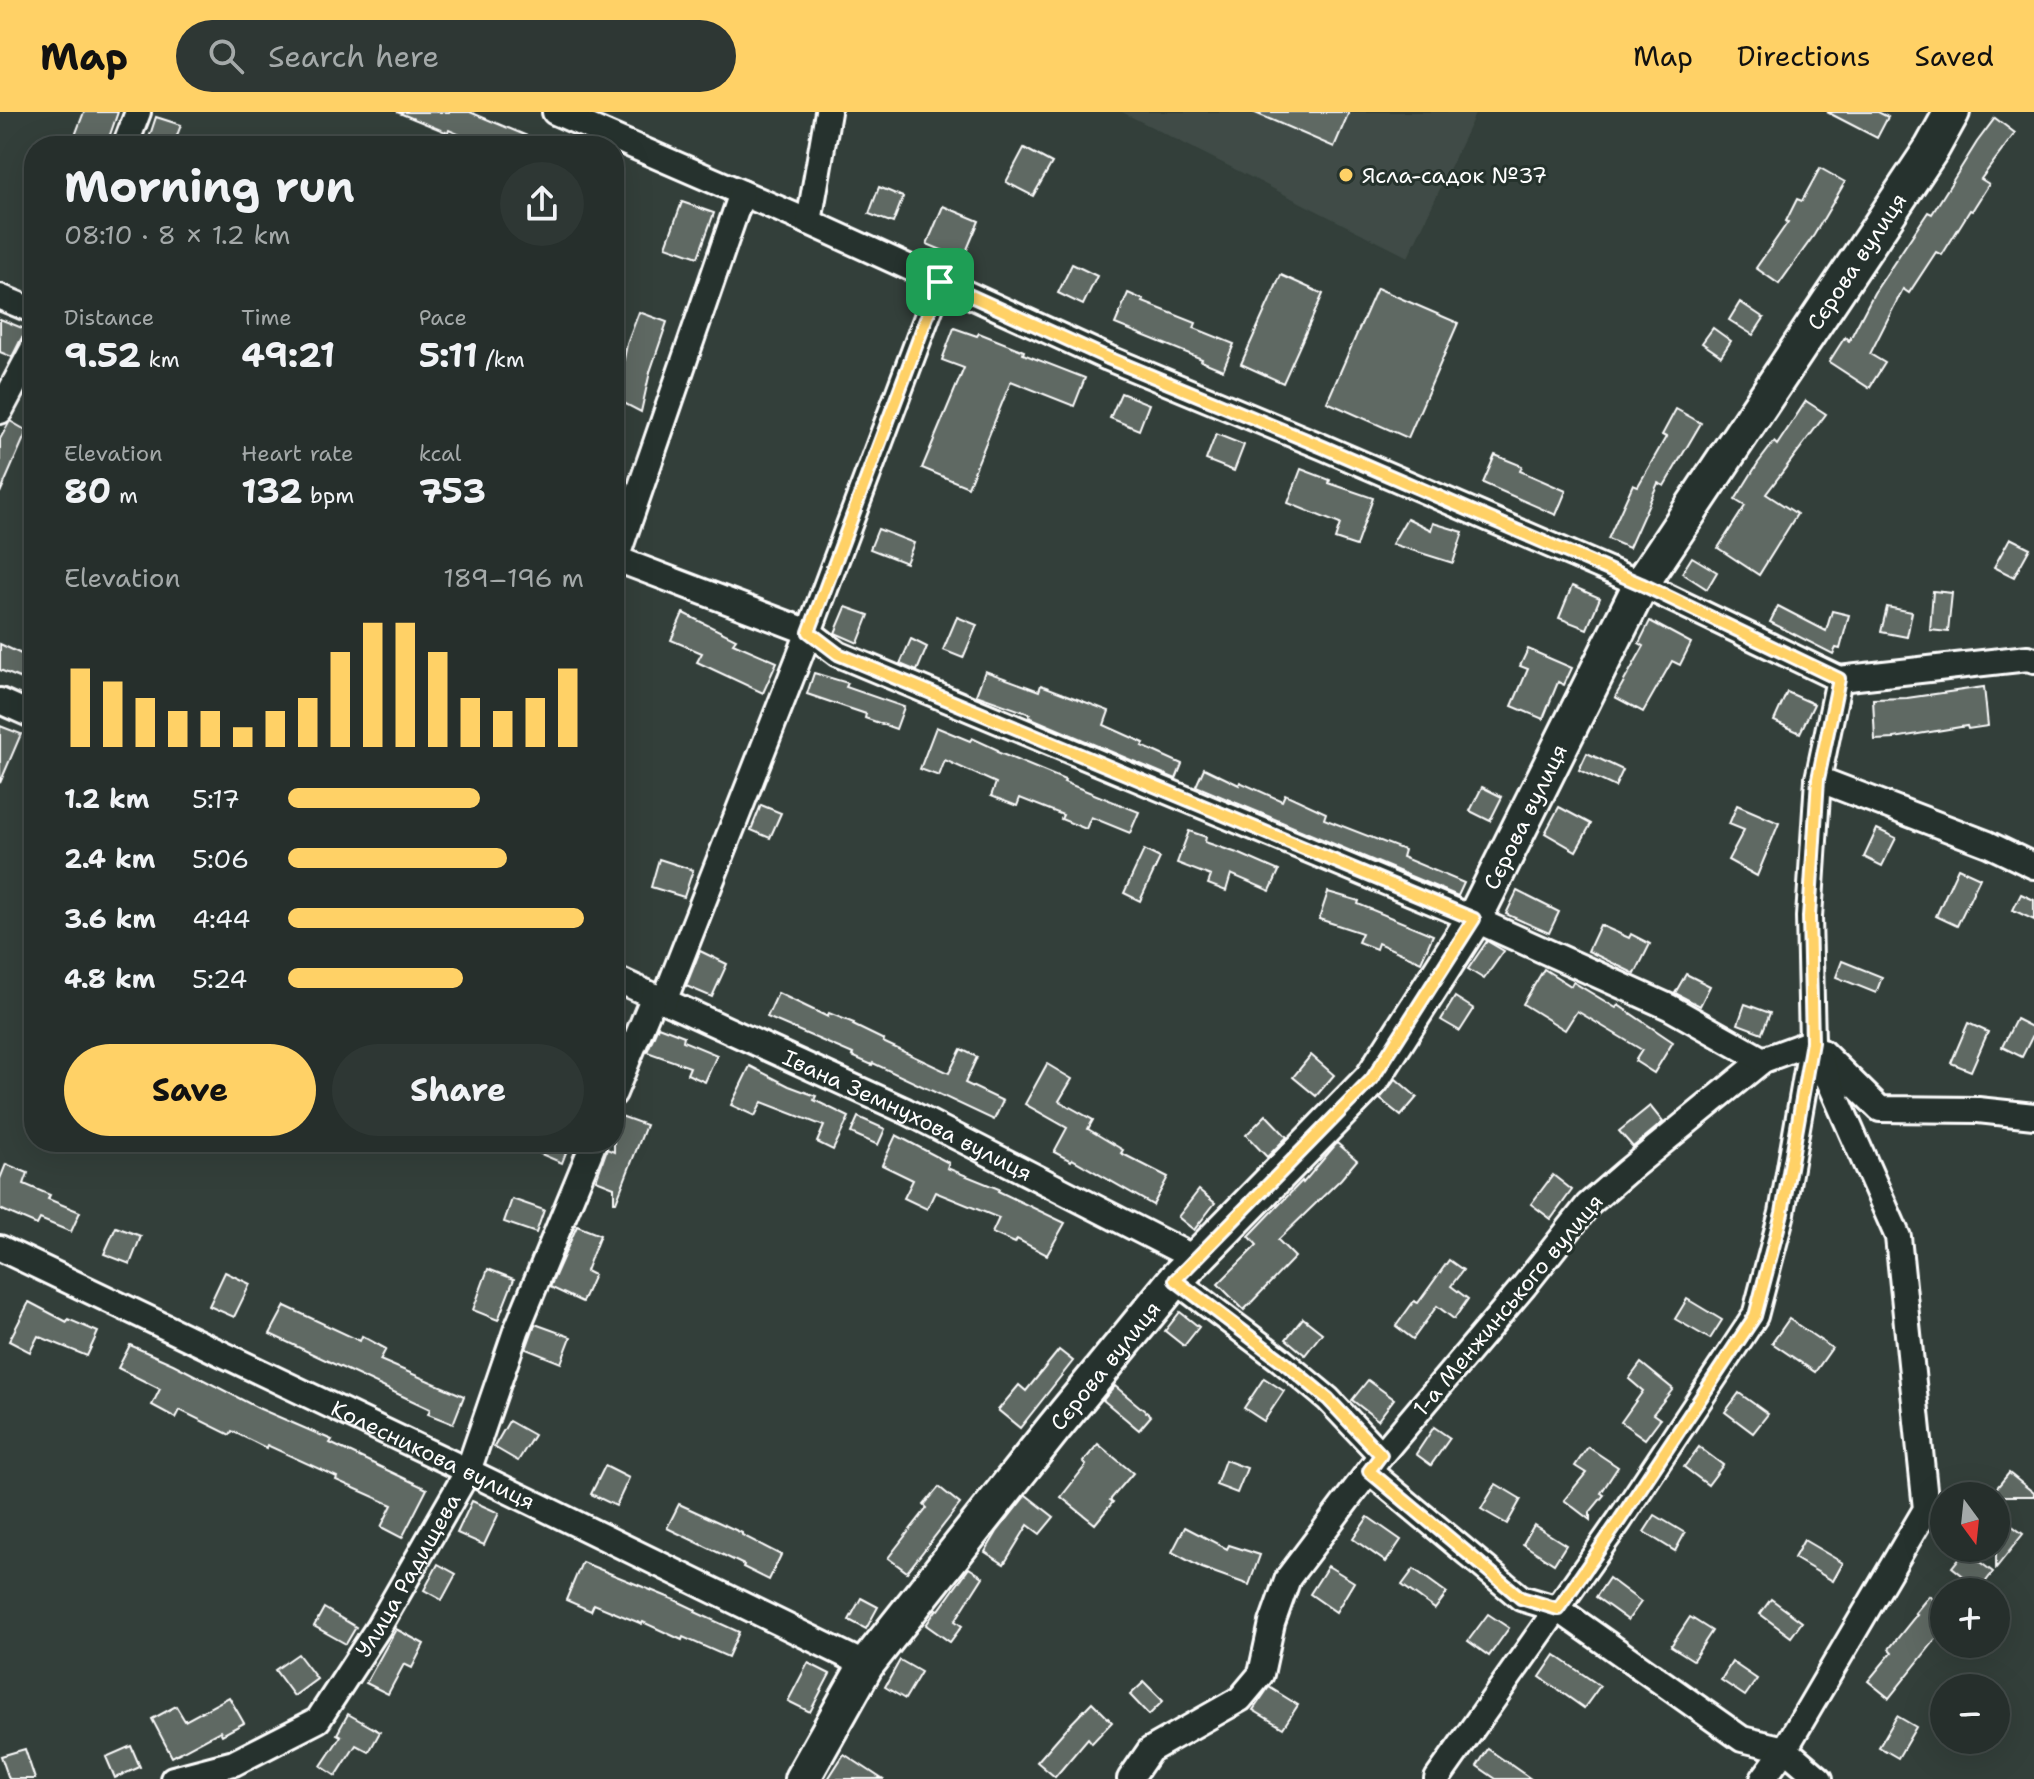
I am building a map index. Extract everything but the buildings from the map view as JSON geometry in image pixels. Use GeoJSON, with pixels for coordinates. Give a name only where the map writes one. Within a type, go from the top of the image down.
{"type":"FeatureCollection","features":[{"type":"Feature","properties":{"kind":"street"},"geometry":{"type":"LineString","coordinates":[[129,136],[138,112]]}},
{"type":"Feature","properties":{"kind":"street"},"geometry":{"type":"LineString","coordinates":[[555,112],[610,136]]}},
{"type":"Feature","properties":{"kind":"street"},"geometry":{"type":"LineString","coordinates":[[809,222],[828,112]]}},
{"type":"Feature","properties":{"kind":"street","name":"Сєрова вулиця"},"geometry":{"type":"LineString","coordinates":[[802,1779],[866,1665],[1043,1441],[1186,1269],[1372,1079],[1474,919],[1641,584],[1932,148],[1952,112]]}},
{"type":"Feature","properties":{"kind":"street"},"geometry":{"type":"LineString","coordinates":[[624,142],[1108,358],[1641,584],[1839,679],[2028,658],[2034,660]]}},
{"type":"Feature","properties":{"kind":"street"},"geometry":{"type":"LineString","coordinates":[[624,532],[742,193]]}},
{"type":"Feature","properties":{"kind":"street"},"geometry":{"type":"LineString","coordinates":[[624,1072],[659,999],[809,632],[940,282]]}},
{"type":"Feature","properties":{"kind":"street"},"geometry":{"type":"LineString","coordinates":[[0,297],[24,307]]}},
{"type":"Feature","properties":{"kind":"street"},"geometry":{"type":"LineString","coordinates":[[0,411],[24,366]]}},
{"type":"Feature","properties":{"kind":"street"},"geometry":{"type":"LineString","coordinates":[[624,561],[809,632],[838,654],[1474,919],[1669,1007],[1763,1060]]}},
{"type":"Feature","properties":{"kind":"street"},"geometry":{"type":"LineString","coordinates":[[1437,1779],[1619,1521],[1755,1316],[1782,1213],[1812,1042],[1809,917],[1818,779],[1839,679]]}},
{"type":"Feature","properties":{"kind":"street"},"geometry":{"type":"LineString","coordinates":[[0,701],[24,712]]}},
{"type":"Feature","properties":{"kind":"street"},"geometry":{"type":"LineString","coordinates":[[1818,779],[1988,844],[2034,866]]}},
{"type":"Feature","properties":{"kind":"street","name":"Івана Земнухова вулиця"},"geometry":{"type":"LineString","coordinates":[[624,983],[906,1111],[1186,1269],[1281,1360],[1328,1399],[1375,1463],[1521,1598],[1558,1609],[1742,1739],[1785,1749],[1820,1779]]}},
{"type":"Feature","properties":{"kind":"street"},"geometry":{"type":"LineString","coordinates":[[1812,1042],[1880,1109],[1978,1110],[2034,1116]]}},
{"type":"Feature","properties":{"kind":"street"},"geometry":{"type":"LineString","coordinates":[[1763,1779],[1785,1749],[1926,1509],[1898,1237],[1812,1042]]}},
{"type":"Feature","properties":{"kind":"street","name":"1-а Менжинського вулиця"},"geometry":{"type":"LineString","coordinates":[[1130,1779],[1150,1750],[1240,1699],[1261,1674],[1272,1623],[1288,1578],[1375,1463],[1588,1205],[1763,1060],[1812,1042]]}},
{"type":"Feature","properties":{"kind":"street","name":"Улица Радищева"},"geometry":{"type":"LineString","coordinates":[[173,1779],[234,1771],[318,1720],[378,1628],[468,1471],[516,1331],[590,1152]]}},
{"type":"Feature","properties":{"kind":"street","name":"Колесникова вулиця"},"geometry":{"type":"LineString","coordinates":[[0,1248],[866,1665]]}},
{"type":"Feature","properties":{"kind":"shaded area","name":"Ясла-садок №37"},"geometry":{"type":"Polygon","coordinates":[[[1122,112],[1476,112],[1408,257],[1122,112]]]}},
{"type":"Feature","properties":{"kind":"place","name":"Ясла-садок №37"},"geometry":{"type":"Point","coordinates":[1346,175]}},
{"type":"Feature","properties":{"kind":"route"},"geometry":{"type":"LineString","coordinates":[[940,282],[1108,358],[1641,584],[1839,679],[1818,779],[1809,917],[1812,1042],[1782,1213],[1755,1316],[1558,1609],[1521,1598],[1369,1471],[1381,1455],[1328,1399],[1175,1280],[1372,1079],[1474,919],[838,654],[809,632],[940,282]]}}]}
